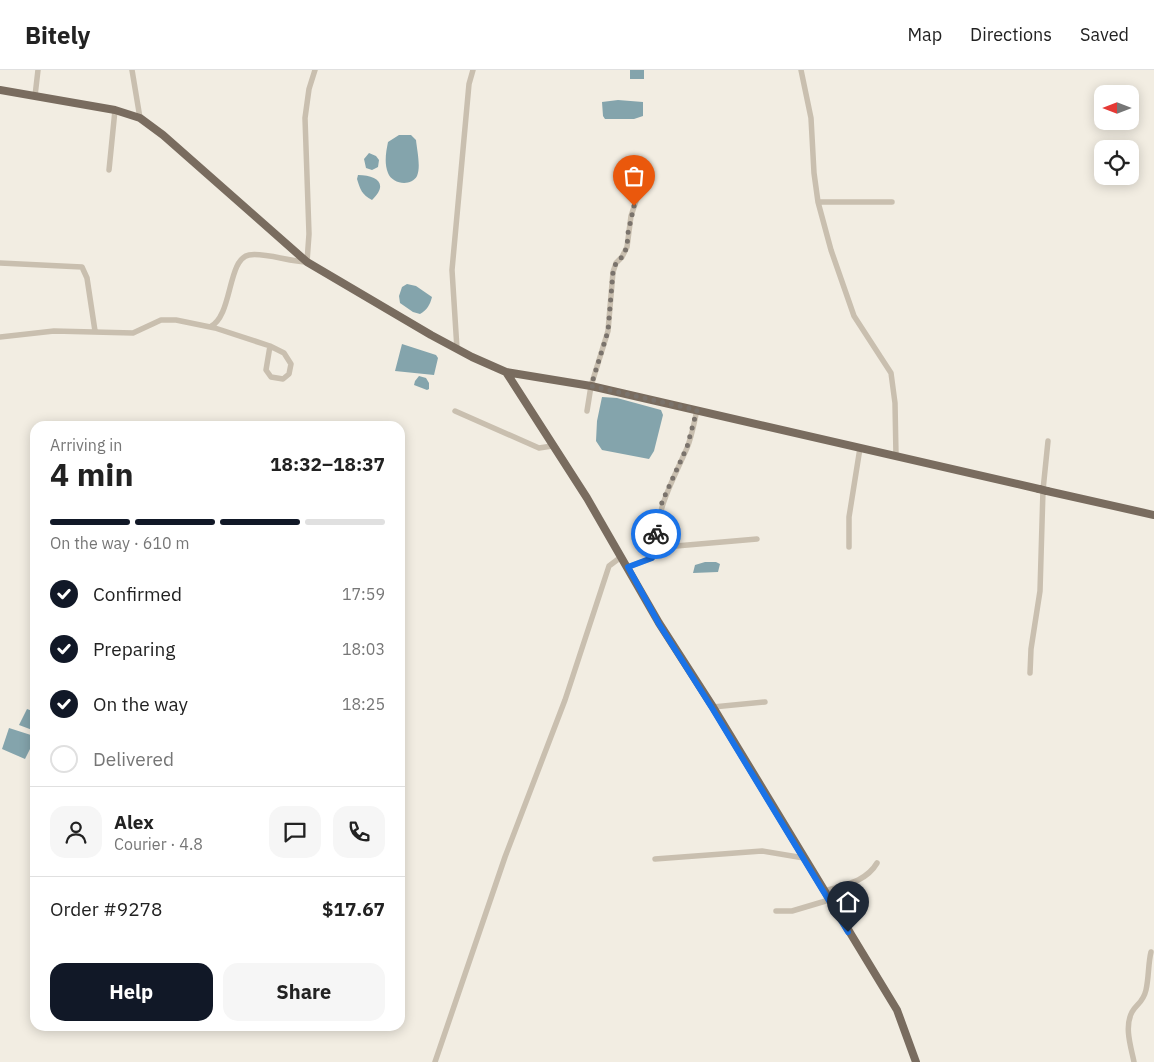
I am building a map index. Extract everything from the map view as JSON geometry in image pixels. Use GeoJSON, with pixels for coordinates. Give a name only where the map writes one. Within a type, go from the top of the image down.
{"type":"FeatureCollection","features":[{"type":"Feature","properties":{"kind":"main road"},"geometry":{"type":"LineString","coordinates":[[0,90],[115,110],[140,118],[306,262],[457,349],[506,372],[591,386],[1154,515]]}},
{"type":"Feature","properties":{"kind":"main road"},"geometry":{"type":"LineString","coordinates":[[506,372],[587,498],[659,624],[896,1010],[916,1062]]}},
{"type":"Feature","properties":{"kind":"street"},"geometry":{"type":"LineString","coordinates":[[35,96],[38,70]]}},
{"type":"Feature","properties":{"kind":"street"},"geometry":{"type":"LineString","coordinates":[[132,70],[140,118]]}},
{"type":"Feature","properties":{"kind":"street"},"geometry":{"type":"LineString","coordinates":[[210,327],[216,324],[226,303],[235,271],[242,258],[247,255],[259,254],[296,262],[306,262],[309,234],[305,118],[309,89],[315,70]]}},
{"type":"Feature","properties":{"kind":"street"},"geometry":{"type":"LineString","coordinates":[[457,349],[452,270],[470,84],[473,70]]}},
{"type":"Feature","properties":{"kind":"street"},"geometry":{"type":"LineString","coordinates":[[801,70],[811,118],[814,174],[818,202],[831,250],[854,316],[892,373],[895,403],[896,456]]}},
{"type":"Feature","properties":{"kind":"street"},"geometry":{"type":"LineString","coordinates":[[109,170],[115,110]]}},
{"type":"Feature","properties":{"kind":"street"},"geometry":{"type":"LineString","coordinates":[[586,412],[591,386],[608,331],[613,272],[616,263],[622,257],[627,247],[631,216],[638,195],[640,170]]}},
{"type":"Feature","properties":{"kind":"street"},"geometry":{"type":"LineString","coordinates":[[818,202],[892,202]]}},
{"type":"Feature","properties":{"kind":"street"},"geometry":{"type":"LineString","coordinates":[[0,263],[82,267],[88,278],[95,331]]}},
{"type":"Feature","properties":{"kind":"street"},"geometry":{"type":"LineString","coordinates":[[0,337],[54,331],[133,333],[161,320],[176,320],[210,327],[270,346],[284,353],[291,364],[289,374],[283,379],[271,377],[266,370],[270,346]]}},
{"type":"Feature","properties":{"kind":"street"},"geometry":{"type":"LineString","coordinates":[[697,410],[687,447],[662,502],[656,541],[660,544],[676,546],[757,539]]}},
{"type":"Feature","properties":{"kind":"street"},"geometry":{"type":"LineString","coordinates":[[455,411],[539,448],[552,446]]}},
{"type":"Feature","properties":{"kind":"street"},"geometry":{"type":"LineString","coordinates":[[1030,673],[1031,649],[1040,590],[1043,490],[1048,440]]}},
{"type":"Feature","properties":{"kind":"street"},"geometry":{"type":"LineString","coordinates":[[849,547],[849,517],[860,448]]}},
{"type":"Feature","properties":{"kind":"street"},"geometry":{"type":"LineString","coordinates":[[628,567],[652,558],[660,544]]}},
{"type":"Feature","properties":{"kind":"street"},"geometry":{"type":"LineString","coordinates":[[435,1062],[505,857],[565,700],[609,566],[621,557]]}},
{"type":"Feature","properties":{"kind":"street"},"geometry":{"type":"LineString","coordinates":[[712,708],[765,702]]}},
{"type":"Feature","properties":{"kind":"street"},"geometry":{"type":"LineString","coordinates":[[654,859],[762,851],[804,858]]}},
{"type":"Feature","properties":{"kind":"street"},"geometry":{"type":"LineString","coordinates":[[824,891],[855,881],[869,874],[877,863]]}},
{"type":"Feature","properties":{"kind":"street"},"geometry":{"type":"LineString","coordinates":[[776,911],[792,911],[829,900]]}},
{"type":"Feature","properties":{"kind":"street"},"geometry":{"type":"LineString","coordinates":[[1134,1062],[1128,1035],[1128,1023],[1132,1012],[1142,1001],[1146,989],[1151,952]]}},
{"type":"Feature","properties":{"kind":"water"},"geometry":{"type":"Polygon","coordinates":[[[630,70],[644,70],[644,79],[630,79],[630,70]]]}},
{"type":"Feature","properties":{"kind":"water"},"geometry":{"type":"Polygon","coordinates":[[[618,100],[643,102],[643,116],[634,119],[605,119],[602,102],[618,100]]]}},
{"type":"Feature","properties":{"kind":"water"},"geometry":{"type":"Polygon","coordinates":[[[399,135],[411,135],[416,140],[419,163],[418,172],[411,182],[406,183],[393,180],[388,173],[386,165],[388,142],[399,135]]]}},
{"type":"Feature","properties":{"kind":"water"},"geometry":{"type":"Polygon","coordinates":[[[369,153],[376,156],[379,160],[378,167],[372,170],[366,168],[364,159],[369,153]]]}},
{"type":"Feature","properties":{"kind":"water"},"geometry":{"type":"Polygon","coordinates":[[[358,175],[371,177],[380,185],[380,189],[372,200],[366,196],[359,186],[358,175]]]}},
{"type":"Feature","properties":{"kind":"water"},"geometry":{"type":"Polygon","coordinates":[[[407,284],[416,286],[432,297],[428,307],[420,314],[413,312],[400,303],[399,296],[402,287],[407,284]]]}},
{"type":"Feature","properties":{"kind":"water"},"geometry":{"type":"Polygon","coordinates":[[[402,344],[436,355],[438,358],[434,375],[395,371],[402,344]]]}},
{"type":"Feature","properties":{"kind":"water"},"geometry":{"type":"Polygon","coordinates":[[[419,376],[426,378],[429,383],[429,389],[414,385],[419,376]]]}},
{"type":"Feature","properties":{"kind":"water"},"geometry":{"type":"Polygon","coordinates":[[[602,397],[617,398],[661,410],[663,415],[654,451],[649,459],[602,450],[596,441],[597,421],[602,397]]]}},
{"type":"Feature","properties":{"kind":"water"},"geometry":{"type":"Polygon","coordinates":[[[705,562],[720,564],[718,572],[693,573],[695,565],[705,562]]]}},
{"type":"Feature","properties":{"kind":"water"},"geometry":{"type":"Polygon","coordinates":[[[27,709],[30,710],[30,729],[19,725],[27,709]]]}},
{"type":"Feature","properties":{"kind":"water"},"geometry":{"type":"Polygon","coordinates":[[[9,728],[30,735],[30,749],[25,759],[2,749],[9,728]]]}},
{"type":"Feature","properties":{"kind":"way so far"},"geometry":{"type":"LineString","coordinates":[[634,206],[627,247],[622,257],[616,263],[613,272],[608,331],[591,386],[697,410],[687,447],[662,502],[656,534]]}},
{"type":"Feature","properties":{"kind":"route"},"geometry":{"type":"LineString","coordinates":[[656,534],[656,541],[660,544],[652,558],[628,567],[659,624],[848,932]]}}]}
